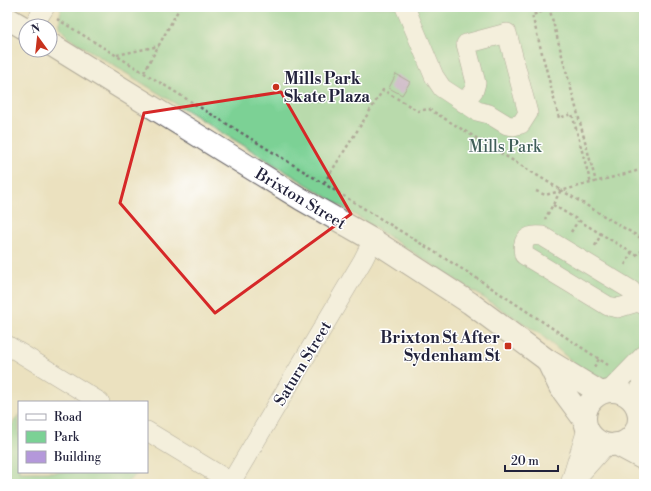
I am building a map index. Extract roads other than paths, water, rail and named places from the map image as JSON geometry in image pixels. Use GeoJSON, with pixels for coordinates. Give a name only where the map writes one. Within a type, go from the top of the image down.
{"type":"FeatureCollection","features":[{"type":"Feature","properties":{"kind":"main road"},"geometry":{"type":"LineString","coordinates":[[7,18],[18,24]]}},
{"type":"Feature","properties":{"kind":"main road","name":"Brixton Street"},"geometry":{"type":"LineString","coordinates":[[58,49],[302,199],[373,240],[470,303],[547,360],[606,392],[618,391],[626,394],[632,399],[640,418]]}},
{"type":"Feature","properties":{"kind":"main road","name":"Brixton Street"},"geometry":{"type":"LineString","coordinates":[[547,360],[560,387],[592,436],[599,441],[612,444],[644,459]]}},
{"type":"Feature","properties":{"kind":"main road"},"geometry":{"type":"LineString","coordinates":[[586,425],[585,412],[588,404],[594,397],[606,392]]}},
{"type":"Feature","properties":{"kind":"main road"},"geometry":{"type":"LineString","coordinates":[[612,444],[624,442],[631,437],[636,430],[640,418]]}},
{"type":"Feature","properties":{"kind":"street"},"geometry":{"type":"LineString","coordinates":[[405,7],[439,85],[442,88],[464,103],[477,111],[489,114],[507,125],[513,126],[521,124],[528,113],[507,33],[466,44],[476,83],[474,90],[464,103]]}},
{"type":"Feature","properties":{"kind":"street"},"geometry":{"type":"LineString","coordinates":[[532,236],[542,236],[631,290],[641,304],[618,308],[608,306],[524,255],[524,242],[527,238],[532,236]]}},
{"type":"Feature","properties":{"kind":"street","name":"Saturn Street"},"geometry":{"type":"LineString","coordinates":[[230,483],[363,260],[373,240]]}},
{"type":"Feature","properties":{"kind":"street"},"geometry":{"type":"LineString","coordinates":[[7,345],[98,401]]}},
{"type":"Feature","properties":{"kind":"street"},"geometry":{"type":"LineString","coordinates":[[606,392],[644,355]]}},
{"type":"Feature","properties":{"kind":"street"},"geometry":{"type":"LineString","coordinates":[[640,418],[644,370]]}},
{"type":"Feature","properties":{"kind":"street"},"geometry":{"type":"LineString","coordinates":[[570,484],[586,425]]}},
{"type":"Feature","properties":{"kind":"street"},"geometry":{"type":"LineString","coordinates":[[148,432],[230,483]]}},
{"type":"Feature","properties":{"kind":"street"},"geometry":{"type":"LineString","coordinates":[[570,484],[612,444]]}},
{"type":"Feature","properties":{"kind":"place","name":"Mills Park Skate Plaza"},"geometry":{"type":"Point","coordinates":[276,87]}},
{"type":"Feature","properties":{"kind":"place","name":"Brixton St After Sydenham St"},"geometry":{"type":"Point","coordinates":[508,346]}},
{"type":"Feature","properties":{"kind":"park label","name":"Mills Park"},"geometry":{"type":"Point","coordinates":[505,146]}}]}
